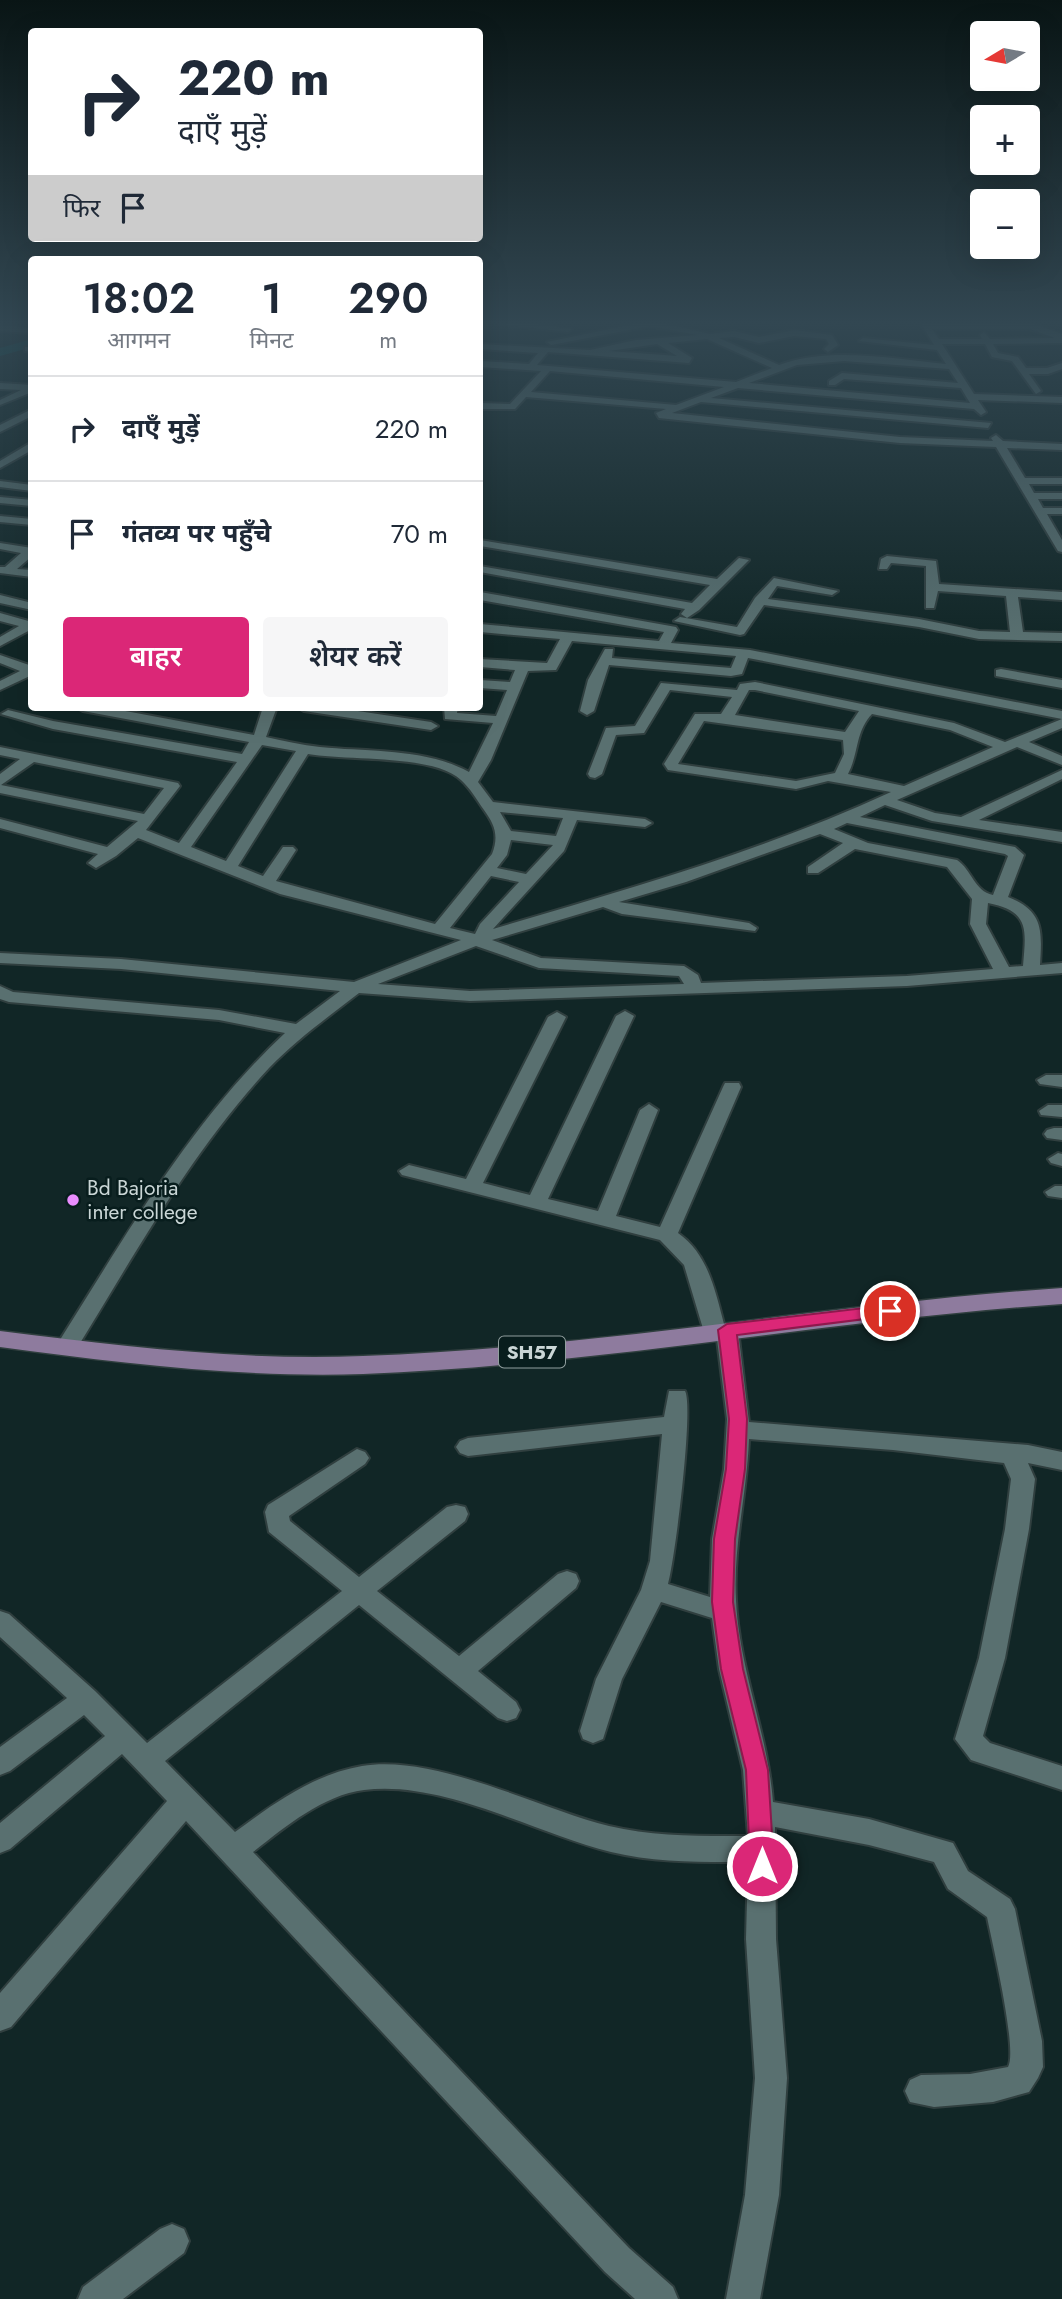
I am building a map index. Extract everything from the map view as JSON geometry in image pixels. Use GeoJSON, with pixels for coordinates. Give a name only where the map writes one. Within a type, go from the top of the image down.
{"type":"FeatureCollection","features":[{"type":"Feature","properties":{"kind":"main road","name":"SH57"},"geometry":{"type":"LineString","coordinates":[[0,1352],[83,1363],[229,1373],[368,1376],[473,1370],[942,1305],[1062,1296]]}},
{"type":"Feature","properties":{"kind":"main road","name":"SH57"},"geometry":{"type":"LineString","coordinates":[[0,1339],[66,1348],[230,1362],[362,1365],[467,1359],[724,1335],[1062,1310]]}},
{"type":"Feature","properties":{"kind":"street"},"geometry":{"type":"LineString","coordinates":[[811,431],[1000,447],[1062,447]]}},
{"type":"Feature","properties":{"kind":"street"},"geometry":{"type":"LineString","coordinates":[[991,431],[1060,544]]}},
{"type":"Feature","properties":{"kind":"street"},"geometry":{"type":"LineString","coordinates":[[1038,447],[1062,438]]}},
{"type":"Feature","properties":{"kind":"street"},"geometry":{"type":"LineString","coordinates":[[2,463],[28,447]]}},
{"type":"Feature","properties":{"kind":"street"},"geometry":{"type":"LineString","coordinates":[[6,485],[28,475]]}},
{"type":"Feature","properties":{"kind":"street"},"geometry":{"type":"LineString","coordinates":[[1021,481],[1062,481]]}},
{"type":"Feature","properties":{"kind":"street"},"geometry":{"type":"LineString","coordinates":[[6,485],[28,488]]}},
{"type":"Feature","properties":{"kind":"street"},"geometry":{"type":"LineString","coordinates":[[1030,496],[1062,496]]}},
{"type":"Feature","properties":{"kind":"street"},"geometry":{"type":"LineString","coordinates":[[0,500],[28,503]]}},
{"type":"Feature","properties":{"kind":"street"},"geometry":{"type":"LineString","coordinates":[[1038,511],[1062,511]]}},
{"type":"Feature","properties":{"kind":"street"},"geometry":{"type":"LineString","coordinates":[[0,519],[28,522]]}},
{"type":"Feature","properties":{"kind":"street"},"geometry":{"type":"LineString","coordinates":[[1047,526],[1062,526]]}},
{"type":"Feature","properties":{"kind":"street"},"geometry":{"type":"LineString","coordinates":[[483,543],[719,583]]}},
{"type":"Feature","properties":{"kind":"street"},"geometry":{"type":"LineString","coordinates":[[0,546],[28,551]]}},
{"type":"Feature","properties":{"kind":"street"},"geometry":{"type":"LineString","coordinates":[[4,570],[28,552]]}},
{"type":"Feature","properties":{"kind":"street"},"geometry":{"type":"LineString","coordinates":[[883,567],[887,559],[932,563],[933,587],[930,604]]}},
{"type":"Feature","properties":{"kind":"street"},"geometry":{"type":"LineString","coordinates":[[663,666],[667,645],[676,626],[743,560]]}},
{"type":"Feature","properties":{"kind":"street"},"geometry":{"type":"LineString","coordinates":[[543,607],[595,562]]}},
{"type":"Feature","properties":{"kind":"street"},"geometry":{"type":"LineString","coordinates":[[4,570],[28,573]]}},
{"type":"Feature","properties":{"kind":"street"},"geometry":{"type":"LineString","coordinates":[[483,570],[695,607]]}},
{"type":"Feature","properties":{"kind":"street"},"geometry":{"type":"LineString","coordinates":[[483,597],[676,626],[740,631],[769,586],[778,581],[832,591]]}},
{"type":"Feature","properties":{"kind":"street"},"geometry":{"type":"LineString","coordinates":[[933,587],[1062,596]]}},
{"type":"Feature","properties":{"kind":"street"},"geometry":{"type":"LineString","coordinates":[[1012,593],[1017,636]]}},
{"type":"Feature","properties":{"kind":"street"},"geometry":{"type":"LineString","coordinates":[[0,599],[28,606]]}},
{"type":"Feature","properties":{"kind":"street"},"geometry":{"type":"LineString","coordinates":[[759,601],[919,623],[979,635],[1062,637]]}},
{"type":"Feature","properties":{"kind":"street"},"geometry":{"type":"LineString","coordinates":[[0,617],[28,624]]}},
{"type":"Feature","properties":{"kind":"street"},"geometry":{"type":"LineString","coordinates":[[1,640],[28,626]]}},
{"type":"Feature","properties":{"kind":"street"},"geometry":{"type":"LineString","coordinates":[[483,628],[743,653],[1062,715]]}},
{"type":"Feature","properties":{"kind":"street"},"geometry":{"type":"LineString","coordinates":[[483,663],[551,667],[567,638]]}},
{"type":"Feature","properties":{"kind":"street"},"geometry":{"type":"LineString","coordinates":[[587,711],[595,680],[615,641]]}},
{"type":"Feature","properties":{"kind":"street"},"geometry":{"type":"LineString","coordinates":[[604,662],[735,672],[743,653]]}},
{"type":"Feature","properties":{"kind":"street"},"geometry":{"type":"LineString","coordinates":[[16,666],[28,658]]}},
{"type":"Feature","properties":{"kind":"street"},"geometry":{"type":"LineString","coordinates":[[0,659],[28,670]]}},
{"type":"Feature","properties":{"kind":"street"},"geometry":{"type":"LineString","coordinates":[[471,781],[523,667]]}},
{"type":"Feature","properties":{"kind":"street"},"geometry":{"type":"LineString","coordinates":[[0,686],[28,672]]}},
{"type":"Feature","properties":{"kind":"street"},"geometry":{"type":"LineString","coordinates":[[1001,673],[1062,684]]}},
{"type":"Feature","properties":{"kind":"street"},"geometry":{"type":"LineString","coordinates":[[483,684],[514,685]]}},
{"type":"Feature","properties":{"kind":"street"},"geometry":{"type":"LineString","coordinates":[[595,774],[611,731],[639,730],[666,685],[741,694]]}},
{"type":"Feature","properties":{"kind":"street"},"geometry":{"type":"LineString","coordinates":[[729,719],[727,716],[745,687],[755,686],[954,727],[1062,761]]}},
{"type":"Feature","properties":{"kind":"street"},"geometry":{"type":"LineString","coordinates":[[4,716],[28,703]]}},
{"type":"Feature","properties":{"kind":"street"},"geometry":{"type":"LineString","coordinates":[[841,778],[840,774],[851,754],[850,737],[856,723],[868,710]]}},
{"type":"Feature","properties":{"kind":"street"},"geometry":{"type":"LineString","coordinates":[[106,711],[305,748],[446,765],[458,770],[471,781],[489,806],[503,835],[499,855],[440,929]]}},
{"type":"Feature","properties":{"kind":"street"},"geometry":{"type":"LineString","coordinates":[[182,849],[246,759],[259,738],[269,711]]}},
{"type":"Feature","properties":{"kind":"street"},"geometry":{"type":"LineString","coordinates":[[331,711],[431,726]]}},
{"type":"Feature","properties":{"kind":"street"},"geometry":{"type":"LineString","coordinates":[[451,711],[450,716],[500,720]]}},
{"type":"Feature","properties":{"kind":"street"},"geometry":{"type":"LineString","coordinates":[[4,716],[246,759]]}},
{"type":"Feature","properties":{"kind":"street"},"geometry":{"type":"LineString","coordinates":[[850,737],[705,716],[697,719],[671,764],[673,767],[796,785],[828,777],[909,791]]}},
{"type":"Feature","properties":{"kind":"street"},"geometry":{"type":"LineString","coordinates":[[66,1348],[188,1154],[262,1065],[299,1030],[354,988],[480,939],[605,902],[821,829],[1010,743],[1062,723]]}},
{"type":"Feature","properties":{"kind":"street"},"geometry":{"type":"LineString","coordinates":[[229,869],[305,748]]}},
{"type":"Feature","properties":{"kind":"street"},"geometry":{"type":"LineString","coordinates":[[0,751],[173,786],[136,832],[96,863]]}},
{"type":"Feature","properties":{"kind":"street"},"geometry":{"type":"LineString","coordinates":[[0,781],[31,758]]}},
{"type":"Feature","properties":{"kind":"street"},"geometry":{"type":"LineString","coordinates":[[962,822],[1062,774]]}},
{"type":"Feature","properties":{"kind":"street"},"geometry":{"type":"LineString","coordinates":[[0,789],[148,819]]}},
{"type":"Feature","properties":{"kind":"street"},"geometry":{"type":"LineString","coordinates":[[887,801],[932,817],[1062,837]]}},
{"type":"Feature","properties":{"kind":"street"},"geometry":{"type":"LineString","coordinates":[[489,806],[645,822]]}},
{"type":"Feature","properties":{"kind":"street"},"geometry":{"type":"LineString","coordinates":[[480,939],[486,927],[531,880],[563,841],[572,814]]}},
{"type":"Feature","properties":{"kind":"street"},"geometry":{"type":"LineString","coordinates":[[846,819],[1010,850],[1016,855],[999,900]]}},
{"type":"Feature","properties":{"kind":"street"},"geometry":{"type":"LineString","coordinates":[[0,823],[111,853]]}},
{"type":"Feature","properties":{"kind":"street"},"geometry":{"type":"LineString","coordinates":[[821,829],[852,844],[952,863],[958,868],[969,888],[980,897],[999,900],[1026,912],[1034,926],[1031,970]]}},
{"type":"Feature","properties":{"kind":"street"},"geometry":{"type":"LineString","coordinates":[[136,832],[266,884],[366,912],[480,939],[539,964],[684,971],[692,979],[693,988]]}},
{"type":"Feature","properties":{"kind":"street"},"geometry":{"type":"LineString","coordinates":[[503,835],[563,841]]}},
{"type":"Feature","properties":{"kind":"street"},"geometry":{"type":"LineString","coordinates":[[813,870],[852,844]]}},
{"type":"Feature","properties":{"kind":"street"},"geometry":{"type":"LineString","coordinates":[[266,884],[288,850]]}},
{"type":"Feature","properties":{"kind":"street"},"geometry":{"type":"LineString","coordinates":[[486,870],[531,880]]}},
{"type":"Feature","properties":{"kind":"street"},"geometry":{"type":"LineString","coordinates":[[980,897],[978,924],[1004,973]]}},
{"type":"Feature","properties":{"kind":"street"},"geometry":{"type":"LineString","coordinates":[[605,902],[622,909],[749,928]]}},
{"type":"Feature","properties":{"kind":"street"},"geometry":{"type":"LineString","coordinates":[[0,958],[215,972],[354,988],[470,996],[907,981],[1062,968]]}},
{"type":"Feature","properties":{"kind":"street"},"geometry":{"type":"LineString","coordinates":[[21,959],[0,990],[9,997],[219,1015],[299,1030]]}},
{"type":"Feature","properties":{"kind":"street"},"geometry":{"type":"LineString","coordinates":[[537,1202],[625,1016]]}},
{"type":"Feature","properties":{"kind":"street"},"geometry":{"type":"LineString","coordinates":[[472,1186],[557,1017]]}},
{"type":"Feature","properties":{"kind":"street"},"geometry":{"type":"LineString","coordinates":[[667,1235],[732,1087]]}},
{"type":"Feature","properties":{"kind":"street"},"geometry":{"type":"LineString","coordinates":[[605,1219],[649,1110]]}},
{"type":"Feature","properties":{"kind":"street"},"geometry":{"type":"LineString","coordinates":[[410,1171],[667,1235],[678,1241],[698,1271],[724,1335],[737,1430],[736,1469],[724,1539],[724,1611],[732,1669],[757,1770],[763,1849],[761,1939],[771,2078],[762,2195],[743,2299]]}},
{"type":"Feature","properties":{"kind":"street"},"geometry":{"type":"LineString","coordinates":[[593,1731],[609,1679],[654,1590],[664,1539],[677,1397]]}},
{"type":"Feature","properties":{"kind":"street"},"geometry":{"type":"LineString","coordinates":[[468,1447],[676,1424]]}},
{"type":"Feature","properties":{"kind":"street"},"geometry":{"type":"LineString","coordinates":[[737,1430],[893,1441],[1013,1455],[1028,1454],[1062,1461]]}},
{"type":"Feature","properties":{"kind":"street"},"geometry":{"type":"LineString","coordinates":[[1013,1455],[1023,1479],[1017,1529],[992,1658],[970,1739],[981,1752],[1062,1778]]}},
{"type":"Feature","properties":{"kind":"street"},"geometry":{"type":"LineString","coordinates":[[357,1458],[277,1512],[275,1517],[278,1525],[507,1710]]}},
{"type":"Feature","properties":{"kind":"street"},"geometry":{"type":"LineString","coordinates":[[145,1760],[456,1514]]}},
{"type":"Feature","properties":{"kind":"street"},"geometry":{"type":"LineString","coordinates":[[459,1671],[567,1581]]}},
{"type":"Feature","properties":{"kind":"street"},"geometry":{"type":"LineString","coordinates":[[654,1590],[724,1611]]}},
{"type":"Feature","properties":{"kind":"street"},"geometry":{"type":"LineString","coordinates":[[0,1621],[86,1699],[233,1850],[617,2260],[661,2299]]}},
{"type":"Feature","properties":{"kind":"street"},"geometry":{"type":"LineString","coordinates":[[0,1763],[86,1699]]}},
{"type":"Feature","properties":{"kind":"street"},"geometry":{"type":"LineString","coordinates":[[0,1840],[122,1738]]}},
{"type":"Feature","properties":{"kind":"street"},"geometry":{"type":"LineString","coordinates":[[233,1850],[285,1813],[338,1786],[362,1778],[385,1777],[426,1783],[612,1840],[675,1847],[763,1849]]}},
{"type":"Feature","properties":{"kind":"street"},"geometry":{"type":"LineString","coordinates":[[0,2016],[185,1801]]}},
{"type":"Feature","properties":{"kind":"street"},"geometry":{"type":"LineString","coordinates":[[761,1812],[869,1832],[943,1852],[958,1880],[1000,1909],[1026,2041],[1027,2067],[1018,2081],[987,2089],[962,2093],[921,2091]]}},
{"type":"Feature","properties":{"kind":"street"},"geometry":{"type":"LineString","coordinates":[[95,2299],[172,2241]]}},
{"type":"Feature","properties":{"kind":"place","name":"Bd Bajoria inter college"},"geometry":{"type":"Point","coordinates":[73,1200]}},
{"type":"Feature","properties":{"kind":"route"},"geometry":{"type":"LineString","coordinates":[[762,1866],[757,1770],[732,1669],[723,1602],[724,1539],[736,1469],[738,1419],[727,1330],[890,1311]]}}]}
